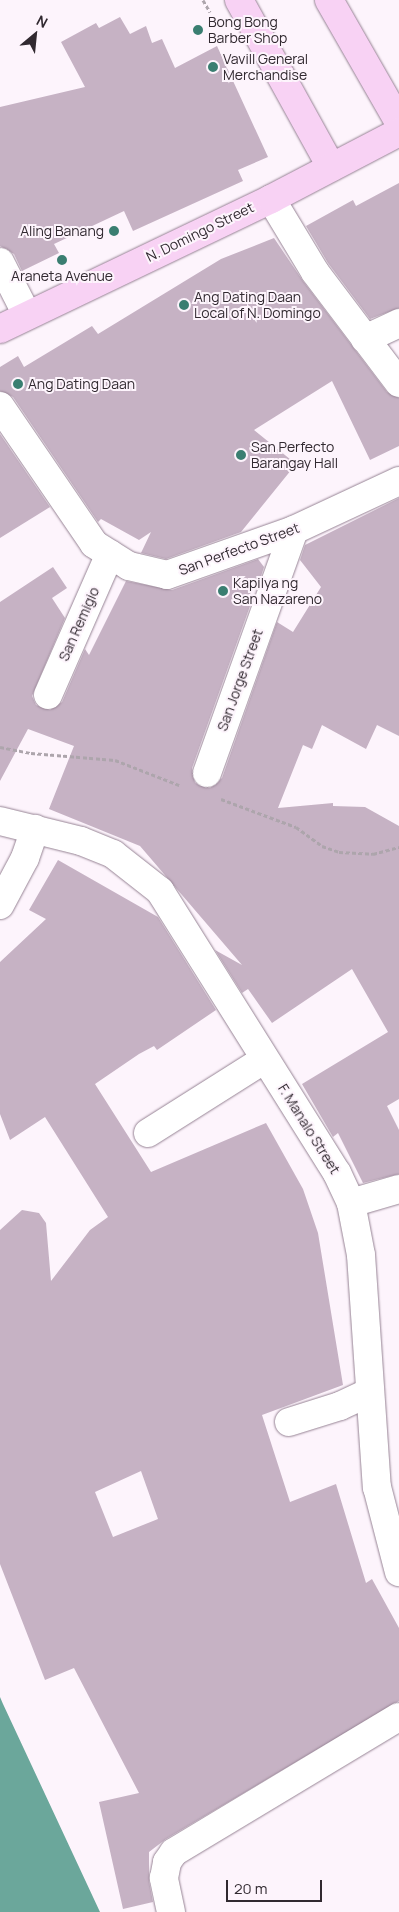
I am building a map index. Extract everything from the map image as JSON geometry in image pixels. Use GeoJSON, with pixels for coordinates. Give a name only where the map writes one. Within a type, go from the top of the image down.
{"type":"FeatureCollection","features":[{"type":"Feature","properties":{"kind":"main road"},"geometry":{"type":"LineString","coordinates":[[239,0],[331,168]]}},
{"type":"Feature","properties":{"kind":"main road"},"geometry":{"type":"LineString","coordinates":[[329,0],[399,122]]}},
{"type":"Feature","properties":{"kind":"main road","name":"N. Domingo Street"},"geometry":{"type":"LineString","coordinates":[[0,328],[270,199],[399,132]]}},
{"type":"Feature","properties":{"kind":"street"},"geometry":{"type":"LineString","coordinates":[[270,199],[315,272],[399,384]]}},
{"type":"Feature","properties":{"kind":"street"},"geometry":{"type":"LineString","coordinates":[[0,262],[27,315]]}},
{"type":"Feature","properties":{"kind":"street"},"geometry":{"type":"LineString","coordinates":[[365,339],[399,323]]}},
{"type":"Feature","properties":{"kind":"street","name":"San Perfecto Street"},"geometry":{"type":"LineString","coordinates":[[0,406],[94,544],[129,566],[167,575],[294,530],[399,481]]}},
{"type":"Feature","properties":{"kind":"street","name":"San Jorge Street"},"geometry":{"type":"LineString","coordinates":[[203,782],[294,530]]}},
{"type":"Feature","properties":{"kind":"street","name":"San Remigio"},"geometry":{"type":"LineString","coordinates":[[48,695],[110,554]]}},
{"type":"Feature","properties":{"kind":"street","name":"F. Manalo Street"},"geometry":{"type":"LineString","coordinates":[[0,821],[81,841],[113,854],[160,891],[322,1147],[351,1203],[361,1255],[377,1486],[399,1572]]}},
{"type":"Feature","properties":{"kind":"street"},"geometry":{"type":"LineString","coordinates":[[0,905],[25,858],[35,829]]}},
{"type":"Feature","properties":{"kind":"street"},"geometry":{"type":"LineString","coordinates":[[148,1133],[265,1059]]}},
{"type":"Feature","properties":{"kind":"street"},"geometry":{"type":"LineString","coordinates":[[351,1203],[399,1189]]}},
{"type":"Feature","properties":{"kind":"street"},"geometry":{"type":"LineString","coordinates":[[289,1422],[340,1406],[370,1392]]}},
{"type":"Feature","properties":{"kind":"street"},"geometry":{"type":"LineString","coordinates":[[171,1912],[164,1878],[167,1862],[174,1852],[399,1717]]}},
{"type":"Feature","properties":{"kind":"path"},"geometry":{"type":"LineString","coordinates":[[0,747],[31,753],[115,760],[203,782],[296,827],[322,846],[339,852],[373,854],[399,847]]}},
{"type":"Feature","properties":{"kind":"shaded area"},"geometry":{"type":"Polygon","coordinates":[[[0,1697],[3,1704],[100,1912],[0,1912],[0,1697]]]}},
{"type":"Feature","properties":{"kind":"building"},"geometry":{"type":"Polygon","coordinates":[[[120,17],[130,34],[146,26],[152,43],[162,39],[175,68],[217,46],[268,157],[238,170],[243,181],[133,231],[124,211],[54,244],[59,253],[22,271],[14,254],[0,246],[0,107],[85,87],[61,42],[96,23],[99,28],[120,17]]]}},
{"type":"Feature","properties":{"kind":"building"},"geometry":{"type":"Polygon","coordinates":[[[399,183],[399,308],[370,319],[328,263],[306,226],[353,200],[356,206],[399,183]]]}},
{"type":"Feature","properties":{"kind":"building"},"geometry":{"type":"Polygon","coordinates":[[[274,238],[303,281],[387,392],[399,398],[399,446],[370,460],[332,381],[254,430],[296,464],[241,532],[166,559],[141,553],[151,532],[139,540],[101,519],[98,522],[13,397],[0,391],[0,367],[18,356],[24,367],[92,326],[98,334],[221,259],[274,238]]]}},
{"type":"Feature","properties":{"kind":"building"},"geometry":{"type":"Polygon","coordinates":[[[0,434],[50,507],[0,538],[0,434]]]}},
{"type":"Feature","properties":{"kind":"building"},"geometry":{"type":"Polygon","coordinates":[[[399,498],[399,736],[377,725],[366,749],[322,725],[312,749],[303,745],[278,808],[333,803],[333,806],[365,807],[399,826],[399,1099],[387,1106],[399,1130],[399,1174],[363,1183],[338,1133],[333,1137],[302,1084],[388,1032],[352,969],[272,1023],[248,989],[242,993],[215,950],[242,965],[140,846],[49,809],[74,746],[28,729],[0,781],[0,602],[53,567],[67,588],[52,598],[65,618],[32,696],[36,705],[50,710],[62,702],[85,649],[89,655],[126,581],[172,590],[258,559],[264,567],[261,576],[246,588],[253,597],[192,768],[195,783],[210,788],[222,778],[277,622],[293,632],[321,587],[300,560],[305,545],[399,498]]]}},
{"type":"Feature","properties":{"kind":"building"},"geometry":{"type":"Polygon","coordinates":[[[58,860],[158,917],[216,1010],[157,1050],[154,1046],[139,1054],[95,1084],[151,1172],[266,1123],[303,1189],[318,1233],[343,1385],[262,1415],[290,1502],[336,1484],[366,1583],[372,1579],[399,1628],[399,1701],[166,1839],[149,1852],[149,1881],[153,1902],[123,1909],[99,1802],[139,1793],[74,1668],[45,1680],[0,1564],[0,1230],[22,1210],[39,1213],[46,1223],[51,1281],[90,1230],[108,1217],[45,1117],[10,1140],[0,1114],[0,962],[46,919],[29,910],[58,860]],[[141,1471],[95,1492],[113,1537],[158,1519],[141,1471]]]}},
{"type":"Feature","properties":{"kind":"place","name":"Bong Bong Barber Shop"},"geometry":{"type":"Point","coordinates":[198,30]}},
{"type":"Feature","properties":{"kind":"place","name":"Vavill General Merchandise"},"geometry":{"type":"Point","coordinates":[213,67]}},
{"type":"Feature","properties":{"kind":"place","name":"Aling Banang"},"geometry":{"type":"Point","coordinates":[114,231]}},
{"type":"Feature","properties":{"kind":"place","name":"Araneta Avenue"},"geometry":{"type":"Point","coordinates":[62,260]}},
{"type":"Feature","properties":{"kind":"place","name":"Ang Dating Daan Local of N. Domingo"},"geometry":{"type":"Point","coordinates":[184,305]}},
{"type":"Feature","properties":{"kind":"place","name":"Ang Dating Daan"},"geometry":{"type":"Point","coordinates":[18,384]}},
{"type":"Feature","properties":{"kind":"place","name":"San Perfecto Barangay Hall"},"geometry":{"type":"Point","coordinates":[241,455]}},
{"type":"Feature","properties":{"kind":"place","name":"Kapilya ng San Nazareno"},"geometry":{"type":"Point","coordinates":[223,591]}}]}
